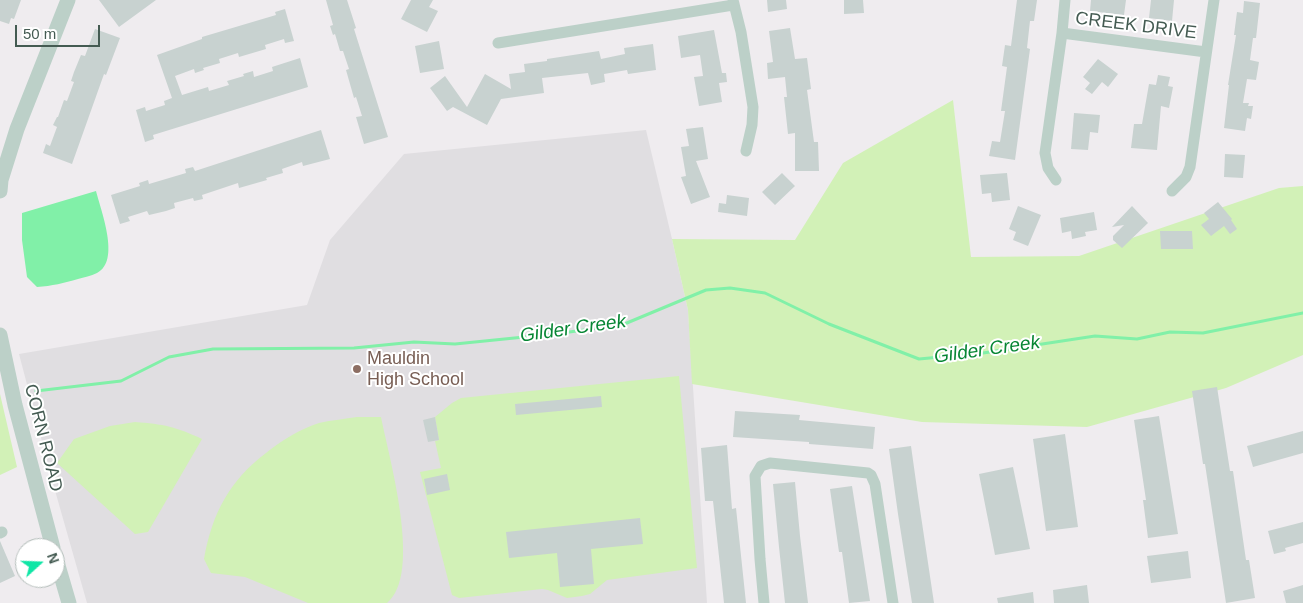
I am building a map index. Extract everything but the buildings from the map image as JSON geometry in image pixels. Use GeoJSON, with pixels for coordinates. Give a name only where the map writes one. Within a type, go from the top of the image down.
{"type":"FeatureCollection","features":[{"type":"Feature","properties":{"kind":"street"},"geometry":{"type":"LineString","coordinates":[[0,190],[1,180],[16,129],[68,0]]}},
{"type":"Feature","properties":{"kind":"street"},"geometry":{"type":"LineString","coordinates":[[1056,180],[1048,168],[1045,153],[1065,0]]}},
{"type":"Feature","properties":{"kind":"street"},"geometry":{"type":"LineString","coordinates":[[1172,191],[1186,177],[1190,167],[1214,0]]}},
{"type":"Feature","properties":{"kind":"street"},"geometry":{"type":"LineString","coordinates":[[498,43],[733,2],[741,32],[753,107],[752,125],[746,151]]}},
{"type":"Feature","properties":{"kind":"street","name":"CREEK DRIVE"},"geometry":{"type":"LineString","coordinates":[[1062,34],[1206,52]]}},
{"type":"Feature","properties":{"kind":"street","name":"CORN ROAD"},"geometry":{"type":"LineString","coordinates":[[0,335],[15,405],[50,538]]}},
{"type":"Feature","properties":{"kind":"street"},"geometry":{"type":"LineString","coordinates":[[764,603],[755,476],[762,466],[770,463],[868,473],[871,475],[875,484],[893,603]]}},
{"type":"Feature","properties":{"kind":"street"},"geometry":{"type":"LineString","coordinates":[[65,587],[70,603]]}},
{"type":"Feature","properties":{"kind":"shaded area"},"geometry":{"type":"Polygon","coordinates":[[[953,100],[971,257],[1079,256],[1279,188],[1303,186],[1303,355],[1226,388],[1087,427],[922,422],[692,384],[688,310],[672,239],[795,240],[843,163],[953,100]]]}},
{"type":"Feature","properties":{"kind":"shaded area","name":"Mauldin High School"},"geometry":{"type":"Polygon","coordinates":[[[646,130],[688,310],[707,603],[87,603],[19,354],[307,305],[330,240],[404,154],[646,130]]]}},
{"type":"Feature","properties":{"kind":"shaded area"},"geometry":{"type":"Polygon","coordinates":[[[96,191],[105,223],[109,247],[108,258],[104,267],[90,276],[37,287],[27,277],[22,240],[22,213],[96,191]]]}},
{"type":"Feature","properties":{"kind":"shaded area"},"geometry":{"type":"Polygon","coordinates":[[[679,376],[697,568],[607,580],[590,594],[567,598],[542,589],[459,598],[452,595],[420,472],[441,468],[435,441],[439,440],[435,417],[461,398],[679,376]]]}},
{"type":"Feature","properties":{"kind":"shaded area"},"geometry":{"type":"Polygon","coordinates":[[[0,394],[17,467],[0,475],[0,394]]]}},
{"type":"Feature","properties":{"kind":"shaded area"},"geometry":{"type":"Polygon","coordinates":[[[357,417],[381,417],[396,486],[403,542],[402,567],[397,588],[387,603],[308,603],[245,577],[211,573],[204,559],[212,527],[224,500],[242,475],[272,448],[298,432],[319,423],[357,417]]]}},
{"type":"Feature","properties":{"kind":"shaded area"},"geometry":{"type":"Polygon","coordinates":[[[135,422],[170,427],[202,439],[148,532],[135,534],[57,463],[74,439],[110,426],[135,422]]]}},
{"type":"Feature","properties":{"kind":"waterway","name":"Gilder Creek"},"geometry":{"type":"LineString","coordinates":[[36,391],[121,381],[169,357],[213,349],[354,348],[414,342],[455,344],[622,325],[706,290],[730,288],[765,293],[829,324],[919,359],[983,353],[1095,336],[1137,339],[1170,332],[1203,333],[1303,313]]}},
{"type":"Feature","properties":{"kind":"place","name":"Mauldin High School"},"geometry":{"type":"Point","coordinates":[357,369]}}]}
